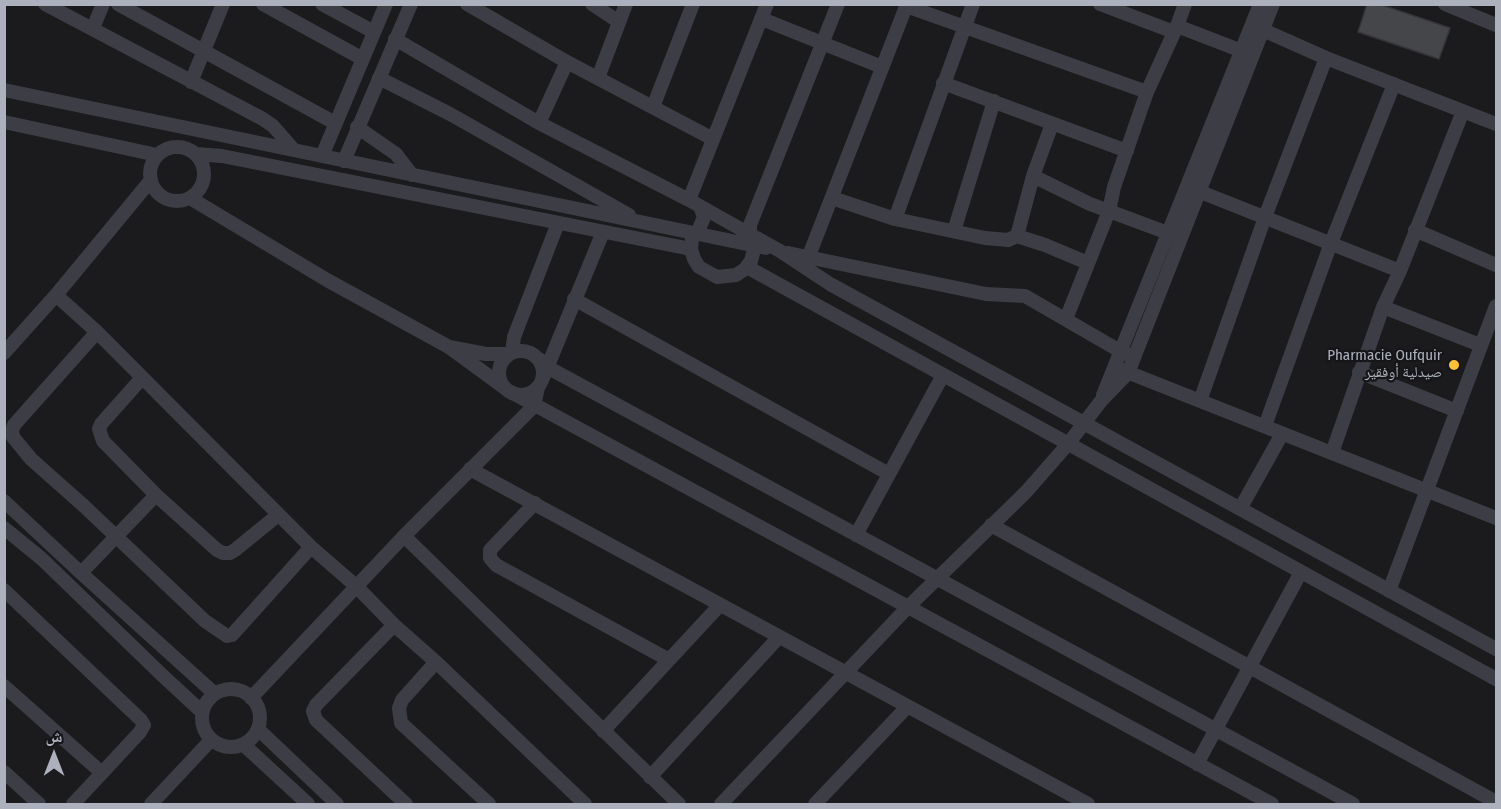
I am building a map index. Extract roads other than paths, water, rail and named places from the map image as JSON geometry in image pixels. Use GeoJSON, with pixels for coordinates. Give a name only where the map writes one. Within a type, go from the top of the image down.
{"type":"FeatureCollection","features":[{"type":"Feature","properties":{"kind":"street"},"geometry":{"type":"LineString","coordinates":[[45,4],[263,119],[273,126],[294,150]]}},
{"type":"Feature","properties":{"kind":"street"},"geometry":{"type":"LineString","coordinates":[[93,28],[103,4]]}},
{"type":"Feature","properties":{"kind":"street"},"geometry":{"type":"LineString","coordinates":[[118,4],[335,123]]}},
{"type":"Feature","properties":{"kind":"street"},"geometry":{"type":"LineString","coordinates":[[191,82],[223,4]]}},
{"type":"Feature","properties":{"kind":"street"},"geometry":{"type":"LineString","coordinates":[[263,4],[363,59]]}},
{"type":"Feature","properties":{"kind":"street"},"geometry":{"type":"LineString","coordinates":[[322,4],[374,32]]}},
{"type":"Feature","properties":{"kind":"street"},"geometry":{"type":"LineString","coordinates":[[322,156],[386,4]]}},
{"type":"Feature","properties":{"kind":"street"},"geometry":{"type":"LineString","coordinates":[[344,161],[411,4]]}},
{"type":"Feature","properties":{"kind":"street"},"geometry":{"type":"LineString","coordinates":[[592,4],[619,22]]}},
{"type":"Feature","properties":{"kind":"street"},"geometry":{"type":"LineString","coordinates":[[598,78],[626,4]]}},
{"type":"Feature","properties":{"kind":"street"},"geometry":{"type":"LineString","coordinates":[[653,107],[693,4]]}},
{"type":"Feature","properties":{"kind":"street"},"geometry":{"type":"LineString","coordinates":[[694,203],[713,140],[767,4]]}},
{"type":"Feature","properties":{"kind":"street"},"geometry":{"type":"LineString","coordinates":[[694,203],[704,217],[692,239],[691,249],[694,259],[699,267],[717,277],[727,278],[736,275],[751,261],[750,225],[838,4]]}},
{"type":"Feature","properties":{"kind":"street"},"geometry":{"type":"LineString","coordinates":[[895,219],[973,4]]}},
{"type":"Feature","properties":{"kind":"street"},"geometry":{"type":"LineString","coordinates":[[1100,4],[1242,51]]}},
{"type":"Feature","properties":{"kind":"street"},"geometry":{"type":"LineString","coordinates":[[1066,319],[1109,211],[1114,187],[1147,92],[1185,4]]}},
{"type":"Feature","properties":{"kind":"street"},"geometry":{"type":"LineString","coordinates":[[1101,401],[1260,4]]}},
{"type":"Feature","properties":{"kind":"street"},"geometry":{"type":"LineString","coordinates":[[721,804],[908,607],[1026,492],[1128,372],[1273,4]]}},
{"type":"Feature","properties":{"kind":"street"},"geometry":{"type":"LineString","coordinates":[[1445,4],[1497,25]]}},
{"type":"Feature","properties":{"kind":"street"},"geometry":{"type":"LineString","coordinates":[[470,5],[567,62],[713,140]]}},
{"type":"Feature","properties":{"kind":"street"},"geometry":{"type":"LineString","coordinates":[[810,253],[907,5],[1147,92]]}},
{"type":"Feature","properties":{"kind":"street"},"geometry":{"type":"LineString","coordinates":[[762,19],[882,67]]}},
{"type":"Feature","properties":{"kind":"street"},"geometry":{"type":"LineString","coordinates":[[1263,30],[1326,58],[1497,124]]}},
{"type":"Feature","properties":{"kind":"street"},"geometry":{"type":"LineString","coordinates":[[395,39],[539,123],[694,203],[752,240],[780,251],[986,294],[1025,296],[1134,357]]}},
{"type":"Feature","properties":{"kind":"street"},"geometry":{"type":"LineString","coordinates":[[1200,401],[1326,58]]}},
{"type":"Feature","properties":{"kind":"street"},"geometry":{"type":"LineString","coordinates":[[539,123],[567,62]]}},
{"type":"Feature","properties":{"kind":"street"},"geometry":{"type":"LineString","coordinates":[[379,78],[450,114],[641,222]]}},
{"type":"Feature","properties":{"kind":"street"},"geometry":{"type":"LineString","coordinates":[[943,83],[1126,151]]}},
{"type":"Feature","properties":{"kind":"street"},"geometry":{"type":"LineString","coordinates":[[1265,426],[1331,243],[1394,84]]}},
{"type":"Feature","properties":{"kind":"street"},"geometry":{"type":"LineString","coordinates":[[4,90],[694,233],[752,240]]}},
{"type":"Feature","properties":{"kind":"street"},"geometry":{"type":"LineString","coordinates":[[954,231],[994,101]]}},
{"type":"Feature","properties":{"kind":"street"},"geometry":{"type":"LineString","coordinates":[[1332,453],[1383,307],[1400,271],[1463,111]]}},
{"type":"Feature","properties":{"kind":"street"},"geometry":{"type":"LineString","coordinates":[[4,122],[157,155]]}},
{"type":"Feature","properties":{"kind":"street"},"geometry":{"type":"LineString","coordinates":[[1017,236],[1033,176],[1052,124]]}},
{"type":"Feature","properties":{"kind":"street"},"geometry":{"type":"LineString","coordinates":[[357,127],[396,154],[412,175]]}},
{"type":"Feature","properties":{"kind":"street"},"geometry":{"type":"LineString","coordinates":[[196,154],[204,170],[204,178],[197,193],[190,198],[173,201],[165,198],[152,187],[150,170],[157,155],[172,147],[181,147],[196,154],[233,158],[691,249]]}},
{"type":"Feature","properties":{"kind":"street"},"geometry":{"type":"LineString","coordinates":[[1033,176],[1090,204],[1168,233]]}},
{"type":"Feature","properties":{"kind":"street"},"geometry":{"type":"LineString","coordinates":[[4,353],[56,295],[151,180]]}},
{"type":"Feature","properties":{"kind":"street"},"geometry":{"type":"LineString","coordinates":[[1198,191],[1400,271]]}},
{"type":"Feature","properties":{"kind":"street"},"geometry":{"type":"LineString","coordinates":[[190,198],[327,280],[449,347],[534,406],[1272,804]]}},
{"type":"Feature","properties":{"kind":"street"},"geometry":{"type":"LineString","coordinates":[[832,198],[895,219],[996,240],[1008,240],[1017,236],[1088,263]]}},
{"type":"Feature","properties":{"kind":"street"},"geometry":{"type":"LineString","coordinates":[[542,373],[526,394],[508,390],[499,376],[502,362],[511,353],[514,337],[558,223]]}},
{"type":"Feature","properties":{"kind":"street"},"geometry":{"type":"LineString","coordinates":[[1416,230],[1497,265]]}},
{"type":"Feature","properties":{"kind":"street"},"geometry":{"type":"LineString","coordinates":[[251,698],[404,536],[534,406],[542,373],[603,232]]}},
{"type":"Feature","properties":{"kind":"street"},"geometry":{"type":"LineString","coordinates":[[780,251],[830,284],[1497,649]]}},
{"type":"Feature","properties":{"kind":"street"},"geometry":{"type":"LineString","coordinates":[[747,267],[1497,679]]}},
{"type":"Feature","properties":{"kind":"street"},"geometry":{"type":"LineString","coordinates":[[56,295],[97,332],[310,547],[356,586],[579,802]]}},
{"type":"Feature","properties":{"kind":"street"},"geometry":{"type":"LineString","coordinates":[[574,299],[889,474]]}},
{"type":"Feature","properties":{"kind":"street"},"geometry":{"type":"LineString","coordinates":[[1389,591],[1428,491],[1480,345],[1497,306]]}},
{"type":"Feature","properties":{"kind":"street"},"geometry":{"type":"LineString","coordinates":[[1383,307],[1480,345]]}},
{"type":"Feature","properties":{"kind":"street"},"geometry":{"type":"LineString","coordinates":[[97,332],[14,425],[13,437],[31,459],[205,621],[227,636],[232,635],[310,547]]}},
{"type":"Feature","properties":{"kind":"street"},"geometry":{"type":"LineString","coordinates":[[449,347],[486,354],[526,351],[542,373],[856,535],[1353,804]]}},
{"type":"Feature","properties":{"kind":"street"},"geometry":{"type":"LineString","coordinates":[[1114,367],[1497,518]]}},
{"type":"Feature","properties":{"kind":"street"},"geometry":{"type":"LineString","coordinates":[[1359,372],[1457,411]]}},
{"type":"Feature","properties":{"kind":"street"},"geometry":{"type":"LineString","coordinates":[[856,535],[943,375]]}},
{"type":"Feature","properties":{"kind":"street"},"geometry":{"type":"LineString","coordinates":[[142,378],[99,429],[103,441],[156,495],[217,550],[223,552],[230,553],[236,550],[278,515]]}},
{"type":"Feature","properties":{"kind":"street"},"geometry":{"type":"LineString","coordinates":[[1240,509],[1282,434]]}},
{"type":"Feature","properties":{"kind":"street"},"geometry":{"type":"LineString","coordinates":[[471,469],[1080,803]]}},
{"type":"Feature","properties":{"kind":"street"},"geometry":{"type":"LineString","coordinates":[[81,573],[156,495]]}},
{"type":"Feature","properties":{"kind":"street"},"geometry":{"type":"LineString","coordinates":[[4,501],[215,694]]}},
{"type":"Feature","properties":{"kind":"street"},"geometry":{"type":"LineString","coordinates":[[535,503],[490,550],[490,558],[496,565],[669,660]]}},
{"type":"Feature","properties":{"kind":"street"},"geometry":{"type":"LineString","coordinates":[[991,525],[1497,802]]}},
{"type":"Feature","properties":{"kind":"street"},"geometry":{"type":"LineString","coordinates":[[4,528],[42,559],[202,711]]}},
{"type":"Feature","properties":{"kind":"street"},"geometry":{"type":"LineString","coordinates":[[404,536],[679,804]]}},
{"type":"Feature","properties":{"kind":"street"},"geometry":{"type":"LineString","coordinates":[[1197,764],[1301,572]]}},
{"type":"Feature","properties":{"kind":"street"},"geometry":{"type":"LineString","coordinates":[[4,590],[144,725],[73,804]]}},
{"type":"Feature","properties":{"kind":"street"},"geometry":{"type":"LineString","coordinates":[[603,731],[720,605]]}},
{"type":"Feature","properties":{"kind":"street"},"geometry":{"type":"LineString","coordinates":[[394,625],[313,711],[315,720],[406,804]]}},
{"type":"Feature","properties":{"kind":"street"},"geometry":{"type":"LineString","coordinates":[[650,777],[779,637]]}},
{"type":"Feature","properties":{"kind":"street"},"geometry":{"type":"LineString","coordinates":[[436,662],[402,700],[399,708],[401,723],[489,804]]}},
{"type":"Feature","properties":{"kind":"street"},"geometry":{"type":"LineString","coordinates":[[4,686],[102,773]]}},
{"type":"Feature","properties":{"kind":"street"},"geometry":{"type":"LineString","coordinates":[[234,689],[251,698],[258,707],[260,718],[258,729],[253,738],[244,745],[234,748],[222,746],[212,740],[203,727],[202,711],[207,701],[215,694],[234,689]]}},
{"type":"Feature","properties":{"kind":"street"},"geometry":{"type":"LineString","coordinates":[[815,804],[907,707]]}},
{"type":"Feature","properties":{"kind":"street"},"geometry":{"type":"LineString","coordinates":[[258,729],[337,804]]}},
{"type":"Feature","properties":{"kind":"street"},"geometry":{"type":"LineString","coordinates":[[151,804],[212,740]]}},
{"type":"Feature","properties":{"kind":"street"},"geometry":{"type":"LineString","coordinates":[[244,745],[308,804]]}},
{"type":"Feature","properties":{"kind":"street"},"geometry":{"type":"LineString","coordinates":[[4,772],[39,804]]}},
{"type":"Feature","properties":{"kind":"place","name":"Pharmacie Oufquir صيدلية أوفقير"},"geometry":{"type":"Point","coordinates":[1454,365]}}]}
